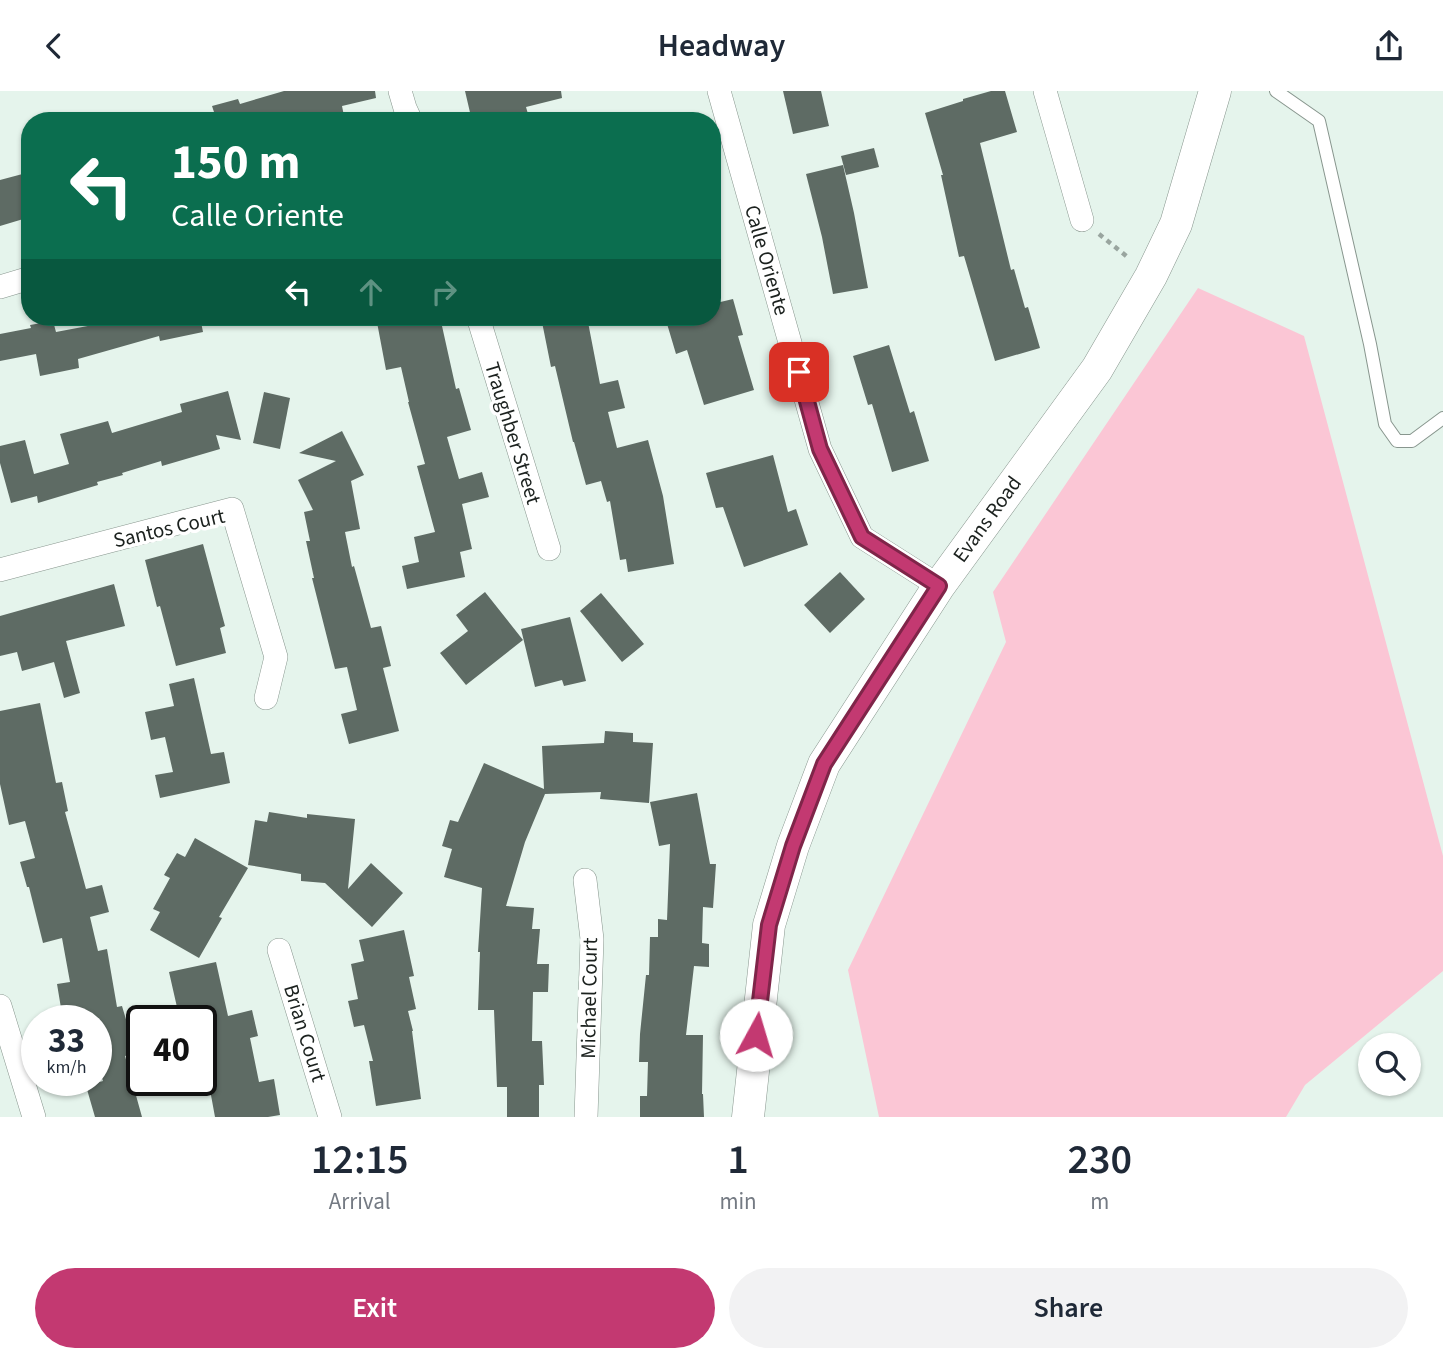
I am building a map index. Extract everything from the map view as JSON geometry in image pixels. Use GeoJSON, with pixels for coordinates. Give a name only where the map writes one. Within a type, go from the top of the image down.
{"type":"FeatureCollection","features":[{"type":"Feature","properties":{"kind":"street"},"geometry":{"type":"LineString","coordinates":[[400,91],[407,112]]}},
{"type":"Feature","properties":{"kind":"street","name":"Calle Oriente"},"geometry":{"type":"LineString","coordinates":[[719,91],[820,449],[862,537],[939,586]]}},
{"type":"Feature","properties":{"kind":"street"},"geometry":{"type":"LineString","coordinates":[[1045,91],[1082,220]]}},
{"type":"Feature","properties":{"kind":"street","name":"Evans Road"},"geometry":{"type":"LineString","coordinates":[[748,1117],[769,925],[793,846],[824,764],[939,586],[1097,369],[1151,276],[1176,224],[1215,91]]}},
{"type":"Feature","properties":{"kind":"street"},"geometry":{"type":"LineString","coordinates":[[0,287],[21,281]]}},
{"type":"Feature","properties":{"kind":"street","name":"Traughber Street"},"geometry":{"type":"LineString","coordinates":[[481,326],[549,549]]}},
{"type":"Feature","properties":{"kind":"street","name":"Santos Court"},"geometry":{"type":"LineString","coordinates":[[0,570],[232,509],[276,657],[266,698]]}},
{"type":"Feature","properties":{"kind":"street","name":"Michael Court"},"geometry":{"type":"LineString","coordinates":[[585,880],[592,939],[586,1117]]}},
{"type":"Feature","properties":{"kind":"street","name":"Brian Court"},"geometry":{"type":"LineString","coordinates":[[279,950],[330,1117]]}},
{"type":"Feature","properties":{"kind":"street"},"geometry":{"type":"LineString","coordinates":[[0,1006],[34,1117]]}},
{"type":"Feature","properties":{"kind":"lane"},"geometry":{"type":"LineString","coordinates":[[1276,91],[1319,121],[1370,344],[1385,424],[1397,441],[1412,441],[1443,418]]}},
{"type":"Feature","properties":{"kind":"path"},"geometry":{"type":"LineString","coordinates":[[1082,220],[1151,276]]}},
{"type":"Feature","properties":{"kind":"shaded area"},"geometry":{"type":"Polygon","coordinates":[[[1198,288],[1304,336],[1443,856],[1443,971],[1368,1033],[1358,1033],[1358,1041],[1305,1085],[1286,1117],[879,1117],[848,970],[1006,642],[993,592],[1198,288]]]}},
{"type":"Feature","properties":{"kind":"building"},"geometry":{"type":"Polygon","coordinates":[[[284,91],[375,91],[376,98],[342,106],[343,112],[214,112],[212,106],[238,99],[240,104],[284,91]]]}},
{"type":"Feature","properties":{"kind":"building"},"geometry":{"type":"Polygon","coordinates":[[[465,91],[561,91],[562,98],[526,107],[527,112],[470,112],[465,91]]]}},
{"type":"Feature","properties":{"kind":"building"},"geometry":{"type":"Polygon","coordinates":[[[783,91],[821,91],[829,126],[793,134],[783,91]]]}},
{"type":"Feature","properties":{"kind":"building"},"geometry":{"type":"Polygon","coordinates":[[[991,91],[1005,91],[1017,132],[980,143],[1011,270],[1014,269],[1040,348],[995,361],[964,256],[959,257],[943,175],[925,113],[991,91]]]}},
{"type":"Feature","properties":{"kind":"building"},"geometry":{"type":"Polygon","coordinates":[[[874,148],[879,167],[846,175],[841,156],[874,148]]]}},
{"type":"Feature","properties":{"kind":"building"},"geometry":{"type":"Polygon","coordinates":[[[843,165],[868,288],[833,294],[806,174],[843,165]]]}},
{"type":"Feature","properties":{"kind":"building"},"geometry":{"type":"Polygon","coordinates":[[[21,174],[21,220],[0,226],[0,180],[21,174]]]}},
{"type":"Feature","properties":{"kind":"building"},"geometry":{"type":"Polygon","coordinates":[[[733,299],[743,335],[738,336],[754,390],[704,405],[687,350],[676,354],[668,326],[721,326],[721,302],[733,299]]]}},
{"type":"Feature","properties":{"kind":"building"},"geometry":{"type":"Polygon","coordinates":[[[30,326],[54,326],[56,332],[88,326],[202,326],[203,332],[160,341],[159,336],[78,359],[79,368],[40,376],[36,354],[0,361],[0,334],[31,328],[30,326]]]}},
{"type":"Feature","properties":{"kind":"building"},"geometry":{"type":"Polygon","coordinates":[[[378,326],[442,326],[456,389],[459,388],[471,430],[447,437],[459,479],[482,472],[489,497],[462,504],[472,549],[460,552],[465,577],[407,589],[402,566],[419,562],[414,537],[435,532],[417,466],[425,464],[401,367],[386,370],[378,326]]]}},
{"type":"Feature","properties":{"kind":"building"},"geometry":{"type":"Polygon","coordinates":[[[543,326],[589,326],[600,384],[618,380],[625,408],[608,412],[617,448],[648,440],[663,496],[674,564],[628,572],[626,559],[620,560],[610,501],[607,502],[601,481],[586,485],[555,366],[551,367],[543,326]]]}},
{"type":"Feature","properties":{"kind":"building"},"geometry":{"type":"Polygon","coordinates":[[[889,345],[910,413],[914,411],[929,461],[892,472],[872,404],[868,405],[853,356],[889,345]]]}},
{"type":"Feature","properties":{"kind":"building"},"geometry":{"type":"Polygon","coordinates":[[[228,391],[241,440],[216,435],[220,449],[162,466],[161,461],[97,482],[98,485],[38,503],[37,496],[11,503],[0,463],[0,446],[25,440],[34,474],[69,464],[60,434],[108,421],[112,433],[182,412],[180,404],[228,391]]]}},
{"type":"Feature","properties":{"kind":"building"},"geometry":{"type":"Polygon","coordinates":[[[264,392],[290,398],[280,449],[253,443],[264,392]]]}},
{"type":"Feature","properties":{"kind":"building"},"geometry":{"type":"Polygon","coordinates":[[[342,431],[364,475],[351,481],[360,529],[345,532],[352,567],[354,566],[371,628],[381,626],[391,666],[383,668],[399,731],[349,744],[341,714],[357,710],[347,667],[335,669],[312,578],[306,541],[310,541],[304,512],[313,510],[298,480],[336,461],[299,453],[342,431]]]}},
{"type":"Feature","properties":{"kind":"building"},"geometry":{"type":"Polygon","coordinates":[[[773,455],[788,512],[796,509],[808,545],[744,567],[723,507],[716,508],[706,473],[773,455]]]}},
{"type":"Feature","properties":{"kind":"building"},"geometry":{"type":"Polygon","coordinates":[[[203,544],[225,626],[220,628],[226,653],[176,666],[145,560],[203,544]]]}},
{"type":"Feature","properties":{"kind":"building"},"geometry":{"type":"Polygon","coordinates":[[[840,572],[865,599],[830,633],[804,605],[840,572]]]}},
{"type":"Feature","properties":{"kind":"building"},"geometry":{"type":"Polygon","coordinates":[[[114,584],[125,626],[66,641],[80,693],[64,698],[54,662],[22,671],[17,652],[0,656],[0,616],[114,584]]]}},
{"type":"Feature","properties":{"kind":"building"},"geometry":{"type":"Polygon","coordinates":[[[485,592],[523,640],[466,685],[440,653],[468,631],[456,615],[485,592]]]}},
{"type":"Feature","properties":{"kind":"building"},"geometry":{"type":"Polygon","coordinates":[[[601,593],[644,644],[622,662],[580,611],[601,593]]]}},
{"type":"Feature","properties":{"kind":"building"},"geometry":{"type":"Polygon","coordinates":[[[570,617],[586,681],[564,686],[562,680],[535,687],[521,629],[570,617]]]}},
{"type":"Feature","properties":{"kind":"building"},"geometry":{"type":"Polygon","coordinates":[[[194,678],[211,754],[224,752],[230,783],[160,798],[155,775],[173,772],[165,737],[151,740],[145,712],[174,706],[169,684],[194,678]]]}},
{"type":"Feature","properties":{"kind":"building"},"geometry":{"type":"Polygon","coordinates":[[[40,703],[56,783],[62,782],[68,811],[65,812],[86,889],[102,885],[109,912],[90,917],[98,951],[107,949],[117,1007],[122,1006],[126,1019],[126,1096],[136,1096],[142,1117],[95,1117],[89,1096],[112,1096],[112,1005],[60,1005],[57,984],[70,982],[62,938],[43,943],[20,862],[35,858],[25,821],[9,825],[0,784],[0,711],[40,703]]]}},
{"type":"Feature","properties":{"kind":"building"},"geometry":{"type":"Polygon","coordinates":[[[605,731],[633,733],[633,742],[653,743],[649,803],[600,799],[601,792],[545,794],[525,842],[506,906],[534,908],[532,929],[540,929],[537,964],[549,964],[548,992],[533,992],[532,1041],[542,1041],[544,1085],[539,1085],[539,1117],[507,1117],[507,1087],[497,1087],[494,1010],[478,1010],[482,888],[444,877],[452,849],[442,846],[450,820],[458,822],[484,763],[544,789],[542,746],[604,743],[605,731]]]}},
{"type":"Feature","properties":{"kind":"building"},"geometry":{"type":"Polygon","coordinates":[[[697,793],[710,864],[716,864],[713,908],[703,907],[702,943],[709,944],[709,967],[694,966],[686,1035],[703,1035],[704,1117],[640,1117],[640,1096],[647,1096],[648,1062],[639,1062],[646,975],[649,975],[650,937],[658,937],[658,919],[667,920],[670,844],[659,846],[650,802],[697,793]]]}},
{"type":"Feature","properties":{"kind":"building"},"geometry":{"type":"Polygon","coordinates":[[[269,812],[307,818],[307,814],[355,819],[348,889],[371,863],[403,893],[372,927],[325,883],[301,881],[301,874],[248,865],[255,820],[267,822],[269,812]]]}},
{"type":"Feature","properties":{"kind":"building"},"geometry":{"type":"Polygon","coordinates":[[[195,838],[248,868],[199,958],[150,930],[160,912],[153,909],[170,878],[164,875],[177,853],[185,857],[195,838]]]}},
{"type":"Feature","properties":{"kind":"building"},"geometry":{"type":"Polygon","coordinates":[[[404,930],[414,976],[409,977],[416,1009],[408,1011],[421,1099],[376,1106],[369,1061],[373,1061],[364,1025],[354,1027],[348,1001],[358,999],[351,964],[364,961],[359,940],[404,930]]]}},
{"type":"Feature","properties":{"kind":"building"},"geometry":{"type":"Polygon","coordinates":[[[216,962],[228,1016],[252,1010],[258,1036],[250,1038],[259,1082],[274,1079],[280,1115],[215,1117],[211,1096],[217,1096],[217,1005],[176,1005],[169,972],[216,962]]]}},
{"type":"Feature","properties":{"kind":"route"},"geometry":{"type":"LineString","coordinates":[[756,1035],[769,925],[793,846],[824,764],[939,586],[862,537],[820,449],[799,372]]}}]}
